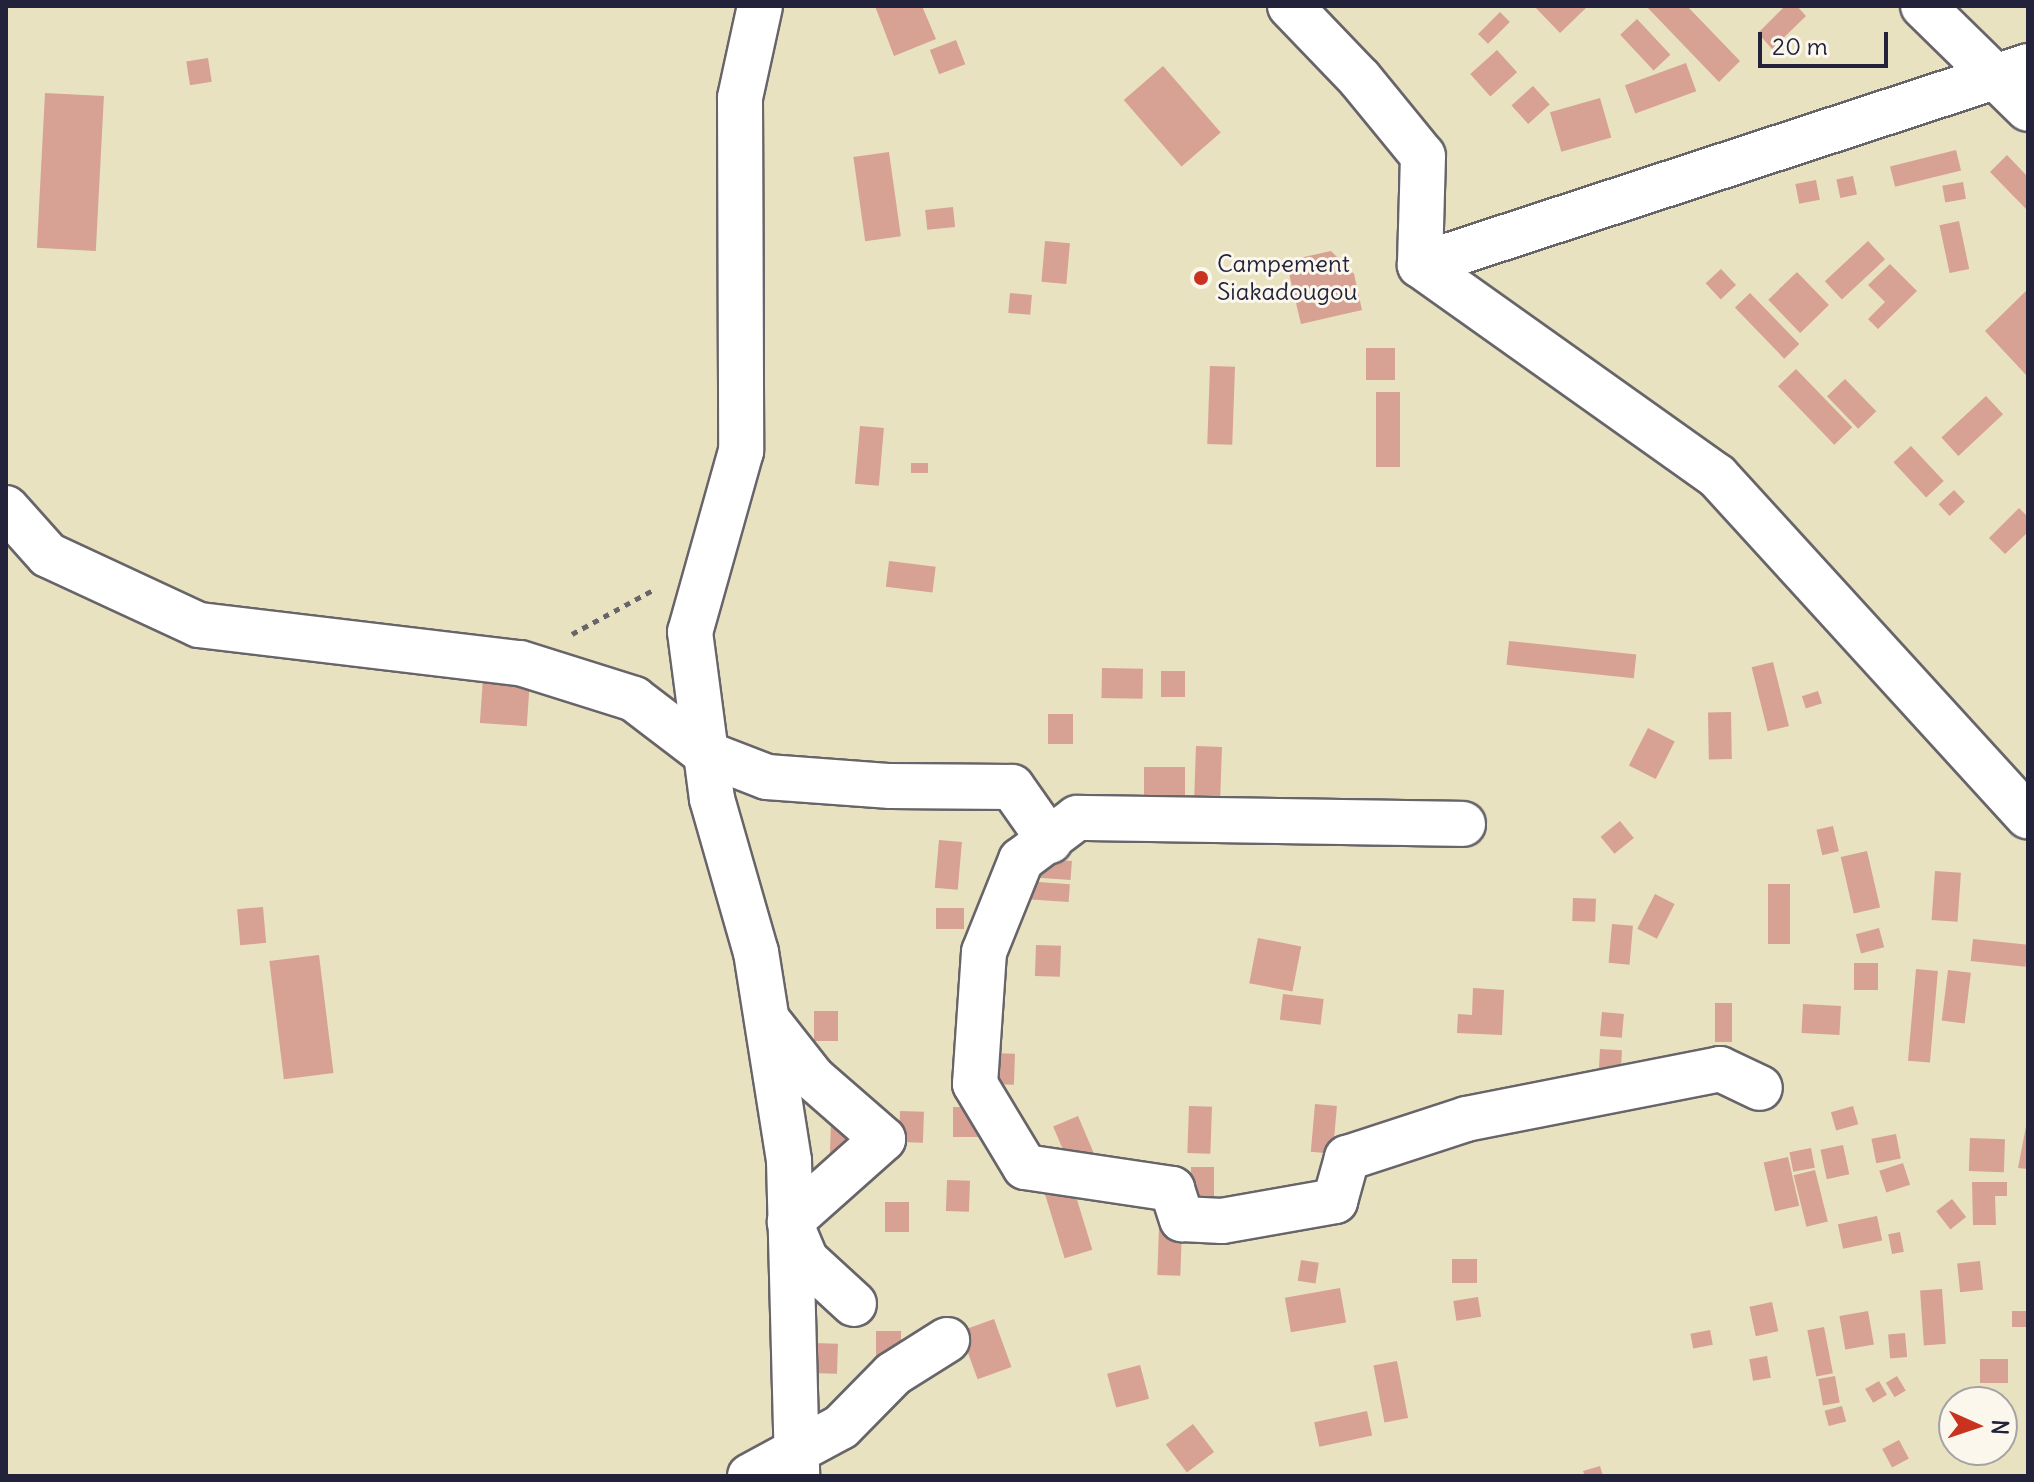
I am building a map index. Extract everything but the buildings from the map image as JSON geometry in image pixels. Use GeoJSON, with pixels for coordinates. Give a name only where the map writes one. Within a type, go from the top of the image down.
{"type":"FeatureCollection","features":[{"type":"Feature","properties":{"kind":"street"},"geometry":{"type":"LineString","coordinates":[[760,6],[740,98],[741,451],[690,632],[712,799],[756,952],[789,1161],[797,1464]]}},
{"type":"Feature","properties":{"kind":"street"},"geometry":{"type":"LineString","coordinates":[[1290,6],[1360,79],[1423,156],[1420,265]]}},
{"type":"Feature","properties":{"kind":"street"},"geometry":{"type":"LineString","coordinates":[[1923,6],[2011,71],[2028,109]]}},
{"type":"Feature","properties":{"kind":"street"},"geometry":{"type":"LineString","coordinates":[[1420,265],[2011,71]]}},
{"type":"Feature","properties":{"kind":"street"},"geometry":{"type":"LineString","coordinates":[[1420,265],[1717,476],[2028,816]]}},
{"type":"Feature","properties":{"kind":"street"},"geometry":{"type":"LineString","coordinates":[[6,508],[48,555],[199,625],[520,663],[634,699],[705,753],[767,777],[891,786],[1012,787],[1050,841]]}},
{"type":"Feature","properties":{"kind":"street"},"geometry":{"type":"LineString","coordinates":[[1463,824],[1077,818],[1021,860],[984,952],[975,1084],[1025,1167],[1172,1189],[1182,1219],[1222,1221],[1335,1201],[1347,1158],[1466,1119],[1720,1069],[1760,1088]]}},
{"type":"Feature","properties":{"kind":"street"},"geometry":{"type":"LineString","coordinates":[[767,1019],[813,1078],[883,1139],[790,1222]]}},
{"type":"Feature","properties":{"kind":"street"},"geometry":{"type":"LineString","coordinates":[[790,1222],[806,1260],[854,1304]]}},
{"type":"Feature","properties":{"kind":"street"},"geometry":{"type":"LineString","coordinates":[[750,1476],[797,1464],[841,1427],[893,1374],[947,1340]]}},
{"type":"Feature","properties":{"kind":"path"},"geometry":{"type":"LineString","coordinates":[[520,663],[662,586]]}},
{"type":"Feature","properties":{"kind":"place","name":"Campement Siakadougou"},"geometry":{"type":"Point","coordinates":[1201,278]}}]}
